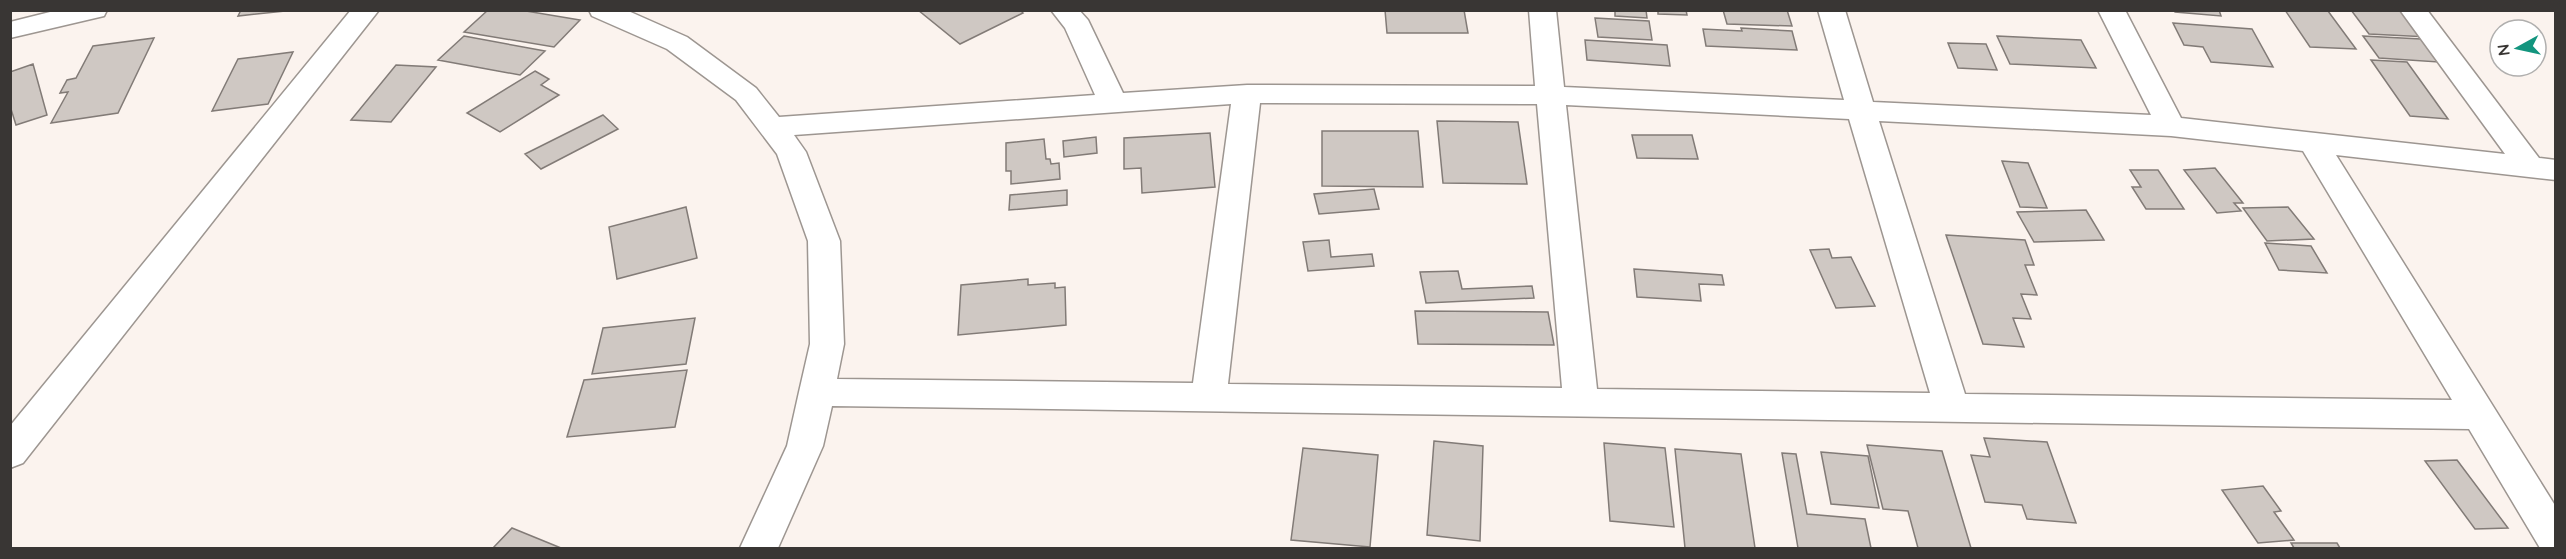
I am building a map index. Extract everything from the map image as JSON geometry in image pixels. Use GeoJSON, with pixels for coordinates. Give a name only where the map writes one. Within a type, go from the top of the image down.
{"type":"FeatureCollection","features":[{"type":"Feature","properties":{"kind":"street"},"geometry":{"type":"LineString","coordinates":[[10,30],[94,10]]}},
{"type":"Feature","properties":{"kind":"street"},"geometry":{"type":"LineString","coordinates":[[10,453],[366,10]]}},
{"type":"Feature","properties":{"kind":"street"},"geometry":{"type":"LineString","coordinates":[[602,10],[677,43],[746,94],[791,152],[824,241],[827,345],[805,446],[759,549]]}},
{"type":"Feature","properties":{"kind":"street"},"geometry":{"type":"LineString","coordinates":[[1064,10],[1078,26],[1113,103]]}},
{"type":"Feature","properties":{"kind":"street"},"geometry":{"type":"LineString","coordinates":[[1542,10],[1581,403]]}},
{"type":"Feature","properties":{"kind":"street"},"geometry":{"type":"LineString","coordinates":[[1831,10],[1952,408]]}},
{"type":"Feature","properties":{"kind":"street"},"geometry":{"type":"LineString","coordinates":[[2111,10],[2171,126]]}},
{"type":"Feature","properties":{"kind":"street"},"geometry":{"type":"LineString","coordinates":[[2413,10],[2543,168]]}},
{"type":"Feature","properties":{"kind":"street"},"geometry":{"type":"LineString","coordinates":[[771,127],[1247,94],[1551,94],[2171,126],[2543,168]]}},
{"type":"Feature","properties":{"kind":"street"},"geometry":{"type":"LineString","coordinates":[[1209,398],[1247,94]]}},
{"type":"Feature","properties":{"kind":"street"},"geometry":{"type":"LineString","coordinates":[[2313,142],[2556,541]]}},
{"type":"Feature","properties":{"kind":"street"},"geometry":{"type":"LineString","coordinates":[[817,392],[2479,415]]}},
{"type":"Feature","properties":{"kind":"building"},"geometry":{"type":"Polygon","coordinates":[[[241,10],[295,10],[238,16],[241,10]]]}},
{"type":"Feature","properties":{"kind":"building"},"geometry":{"type":"Polygon","coordinates":[[[488,10],[520,10],[580,20],[554,47],[464,32],[488,10]]]}},
{"type":"Feature","properties":{"kind":"building"},"geometry":{"type":"Polygon","coordinates":[[[918,10],[1020,10],[1023,13],[960,44],[918,10]]]}},
{"type":"Feature","properties":{"kind":"building"},"geometry":{"type":"Polygon","coordinates":[[[1385,10],[1464,10],[1468,33],[1387,33],[1385,10]]]}},
{"type":"Feature","properties":{"kind":"building"},"geometry":{"type":"Polygon","coordinates":[[[1615,10],[1646,10],[1647,18],[1615,16],[1615,10]]]}},
{"type":"Feature","properties":{"kind":"building"},"geometry":{"type":"Polygon","coordinates":[[[1658,10],[1686,10],[1687,15],[1658,14],[1658,10]]]}},
{"type":"Feature","properties":{"kind":"building"},"geometry":{"type":"Polygon","coordinates":[[[1723,10],[1787,10],[1792,26],[1727,24],[1723,10]]]}},
{"type":"Feature","properties":{"kind":"building"},"geometry":{"type":"Polygon","coordinates":[[[2174,10],[2219,10],[2221,16],[2175,12],[2174,10]]]}},
{"type":"Feature","properties":{"kind":"building"},"geometry":{"type":"Polygon","coordinates":[[[2285,10],[2328,11],[2356,49],[2310,47],[2285,10]]]}},
{"type":"Feature","properties":{"kind":"building"},"geometry":{"type":"Polygon","coordinates":[[[2351,10],[2407,10],[2428,37],[2369,34],[2351,10]]]}},
{"type":"Feature","properties":{"kind":"building"},"geometry":{"type":"Polygon","coordinates":[[[1595,18],[1649,21],[1652,40],[1598,37],[1595,18]]]}},
{"type":"Feature","properties":{"kind":"building"},"geometry":{"type":"Polygon","coordinates":[[[2173,23],[2252,29],[2273,67],[2211,62],[2203,47],[2184,45],[2173,23]]]}},
{"type":"Feature","properties":{"kind":"building"},"geometry":{"type":"Polygon","coordinates":[[[1741,28],[1792,31],[1797,50],[1706,46],[1703,29],[1742,31],[1741,28]]]}},
{"type":"Feature","properties":{"kind":"building"},"geometry":{"type":"Polygon","coordinates":[[[464,36],[545,51],[520,75],[438,60],[464,36]]]}},
{"type":"Feature","properties":{"kind":"building"},"geometry":{"type":"Polygon","coordinates":[[[1997,36],[2081,40],[2096,68],[2010,64],[1997,36]]]}},
{"type":"Feature","properties":{"kind":"building"},"geometry":{"type":"Polygon","coordinates":[[[2363,36],[2421,39],[2438,62],[2379,58],[2363,36]]]}},
{"type":"Feature","properties":{"kind":"building"},"geometry":{"type":"Polygon","coordinates":[[[154,38],[118,113],[51,123],[68,92],[60,93],[67,80],[76,78],[93,46],[154,38]]]}},
{"type":"Feature","properties":{"kind":"building"},"geometry":{"type":"Polygon","coordinates":[[[1585,40],[1667,45],[1670,66],[1587,60],[1585,40]]]}},
{"type":"Feature","properties":{"kind":"building"},"geometry":{"type":"Polygon","coordinates":[[[1948,43],[1986,44],[1997,70],[1958,68],[1948,43]]]}},
{"type":"Feature","properties":{"kind":"building"},"geometry":{"type":"Polygon","coordinates":[[[293,52],[268,104],[212,111],[238,59],[293,52]]]}},
{"type":"Feature","properties":{"kind":"building"},"geometry":{"type":"Polygon","coordinates":[[[2371,60],[2407,62],[2448,119],[2410,116],[2371,60]]]}},
{"type":"Feature","properties":{"kind":"building"},"geometry":{"type":"Polygon","coordinates":[[[33,64],[47,115],[16,125],[10,106],[10,72],[33,64]]]}},
{"type":"Feature","properties":{"kind":"building"},"geometry":{"type":"Polygon","coordinates":[[[396,65],[436,67],[391,122],[351,120],[396,65]]]}},
{"type":"Feature","properties":{"kind":"building"},"geometry":{"type":"Polygon","coordinates":[[[535,71],[549,79],[541,85],[559,95],[500,132],[467,113],[535,71]]]}},
{"type":"Feature","properties":{"kind":"building"},"geometry":{"type":"Polygon","coordinates":[[[603,115],[618,129],[541,169],[525,154],[603,115]]]}},
{"type":"Feature","properties":{"kind":"building"},"geometry":{"type":"Polygon","coordinates":[[[1437,121],[1518,122],[1527,184],[1443,183],[1437,121]]]}},
{"type":"Feature","properties":{"kind":"building"},"geometry":{"type":"Polygon","coordinates":[[[1322,131],[1418,131],[1423,187],[1322,186],[1322,131]]]}},
{"type":"Feature","properties":{"kind":"building"},"geometry":{"type":"Polygon","coordinates":[[[1210,133],[1215,187],[1142,193],[1141,168],[1124,169],[1124,138],[1210,133]]]}},
{"type":"Feature","properties":{"kind":"building"},"geometry":{"type":"Polygon","coordinates":[[[1632,135],[1692,135],[1698,159],[1637,158],[1632,135]]]}},
{"type":"Feature","properties":{"kind":"building"},"geometry":{"type":"Polygon","coordinates":[[[1096,137],[1097,153],[1064,157],[1063,141],[1096,137]]]}},
{"type":"Feature","properties":{"kind":"building"},"geometry":{"type":"Polygon","coordinates":[[[1044,139],[1046,159],[1050,159],[1051,164],[1059,163],[1060,179],[1011,184],[1011,171],[1006,171],[1006,143],[1044,139]]]}},
{"type":"Feature","properties":{"kind":"building"},"geometry":{"type":"Polygon","coordinates":[[[2002,161],[2028,163],[2047,208],[2020,207],[2002,161]]]}},
{"type":"Feature","properties":{"kind":"building"},"geometry":{"type":"Polygon","coordinates":[[[2215,168],[2243,203],[2234,203],[2241,211],[2217,213],[2184,170],[2215,168]]]}},
{"type":"Feature","properties":{"kind":"building"},"geometry":{"type":"Polygon","coordinates":[[[2130,170],[2158,170],[2184,209],[2146,209],[2132,187],[2141,187],[2130,170]]]}},
{"type":"Feature","properties":{"kind":"building"},"geometry":{"type":"Polygon","coordinates":[[[1374,189],[1379,209],[1319,214],[1314,194],[1374,189]]]}},
{"type":"Feature","properties":{"kind":"building"},"geometry":{"type":"Polygon","coordinates":[[[1067,190],[1067,205],[1009,210],[1010,195],[1067,190]]]}},
{"type":"Feature","properties":{"kind":"building"},"geometry":{"type":"Polygon","coordinates":[[[686,207],[697,258],[617,279],[609,227],[686,207]]]}},
{"type":"Feature","properties":{"kind":"building"},"geometry":{"type":"Polygon","coordinates":[[[2288,207],[2314,239],[2267,241],[2243,208],[2288,207]]]}},
{"type":"Feature","properties":{"kind":"building"},"geometry":{"type":"Polygon","coordinates":[[[2086,210],[2104,240],[2034,242],[2017,212],[2086,210]]]}},
{"type":"Feature","properties":{"kind":"building"},"geometry":{"type":"Polygon","coordinates":[[[1946,235],[2025,240],[2034,265],[2025,265],[2037,295],[2021,294],[2031,319],[2013,318],[2024,347],[1983,344],[1946,235]]]}},
{"type":"Feature","properties":{"kind":"building"},"geometry":{"type":"Polygon","coordinates":[[[1329,240],[1331,257],[1372,254],[1374,266],[1308,271],[1303,242],[1329,240]]]}},
{"type":"Feature","properties":{"kind":"building"},"geometry":{"type":"Polygon","coordinates":[[[2265,243],[2311,246],[2327,273],[2279,270],[2265,243]]]}},
{"type":"Feature","properties":{"kind":"building"},"geometry":{"type":"Polygon","coordinates":[[[1829,249],[1832,258],[1851,257],[1875,306],[1836,308],[1810,250],[1829,249]]]}},
{"type":"Feature","properties":{"kind":"building"},"geometry":{"type":"Polygon","coordinates":[[[1634,269],[1722,275],[1724,285],[1699,284],[1701,301],[1637,297],[1634,269]]]}},
{"type":"Feature","properties":{"kind":"building"},"geometry":{"type":"Polygon","coordinates":[[[1458,271],[1462,289],[1532,286],[1534,298],[1426,303],[1420,272],[1458,271]]]}},
{"type":"Feature","properties":{"kind":"building"},"geometry":{"type":"Polygon","coordinates":[[[1028,279],[1028,285],[1055,283],[1055,288],[1065,287],[1066,325],[958,335],[961,285],[1028,279]]]}},
{"type":"Feature","properties":{"kind":"building"},"geometry":{"type":"Polygon","coordinates":[[[1415,311],[1548,312],[1554,345],[1418,344],[1415,311]]]}},
{"type":"Feature","properties":{"kind":"building"},"geometry":{"type":"Polygon","coordinates":[[[695,318],[686,364],[592,374],[603,328],[695,318]]]}},
{"type":"Feature","properties":{"kind":"building"},"geometry":{"type":"Polygon","coordinates":[[[687,370],[675,427],[567,437],[584,380],[687,370]]]}},
{"type":"Feature","properties":{"kind":"building"},"geometry":{"type":"Polygon","coordinates":[[[1984,438],[2047,442],[2076,523],[2027,519],[2022,505],[1985,502],[1971,455],[1990,457],[1984,438]]]}},
{"type":"Feature","properties":{"kind":"building"},"geometry":{"type":"Polygon","coordinates":[[[1434,441],[1483,446],[1480,541],[1427,535],[1434,441]]]}},
{"type":"Feature","properties":{"kind":"building"},"geometry":{"type":"Polygon","coordinates":[[[1604,443],[1665,448],[1674,527],[1610,521],[1604,443]]]}},
{"type":"Feature","properties":{"kind":"building"},"geometry":{"type":"Polygon","coordinates":[[[1867,445],[1942,451],[1971,548],[1918,548],[1908,511],[1883,509],[1867,445]]]}},
{"type":"Feature","properties":{"kind":"building"},"geometry":{"type":"Polygon","coordinates":[[[1303,448],[1378,455],[1370,547],[1291,540],[1303,448]]]}},
{"type":"Feature","properties":{"kind":"building"},"geometry":{"type":"Polygon","coordinates":[[[1675,449],[1741,454],[1755,548],[1685,548],[1675,449]]]}},
{"type":"Feature","properties":{"kind":"building"},"geometry":{"type":"Polygon","coordinates":[[[1821,452],[1868,456],[1879,508],[1831,504],[1821,452]]]}},
{"type":"Feature","properties":{"kind":"building"},"geometry":{"type":"Polygon","coordinates":[[[1782,453],[1796,454],[1807,514],[1865,519],[1871,548],[1798,548],[1782,453]]]}},
{"type":"Feature","properties":{"kind":"building"},"geometry":{"type":"Polygon","coordinates":[[[2457,460],[2508,528],[2475,529],[2425,461],[2457,460]]]}},
{"type":"Feature","properties":{"kind":"building"},"geometry":{"type":"Polygon","coordinates":[[[2263,486],[2281,511],[2274,512],[2294,540],[2258,543],[2222,490],[2263,486]]]}},
{"type":"Feature","properties":{"kind":"building"},"geometry":{"type":"Polygon","coordinates":[[[512,528],[561,548],[493,548],[512,528]]]}},
{"type":"Feature","properties":{"kind":"building"},"geometry":{"type":"Polygon","coordinates":[[[2291,543],[2337,543],[2340,548],[2294,548],[2291,543]]]}}]}
